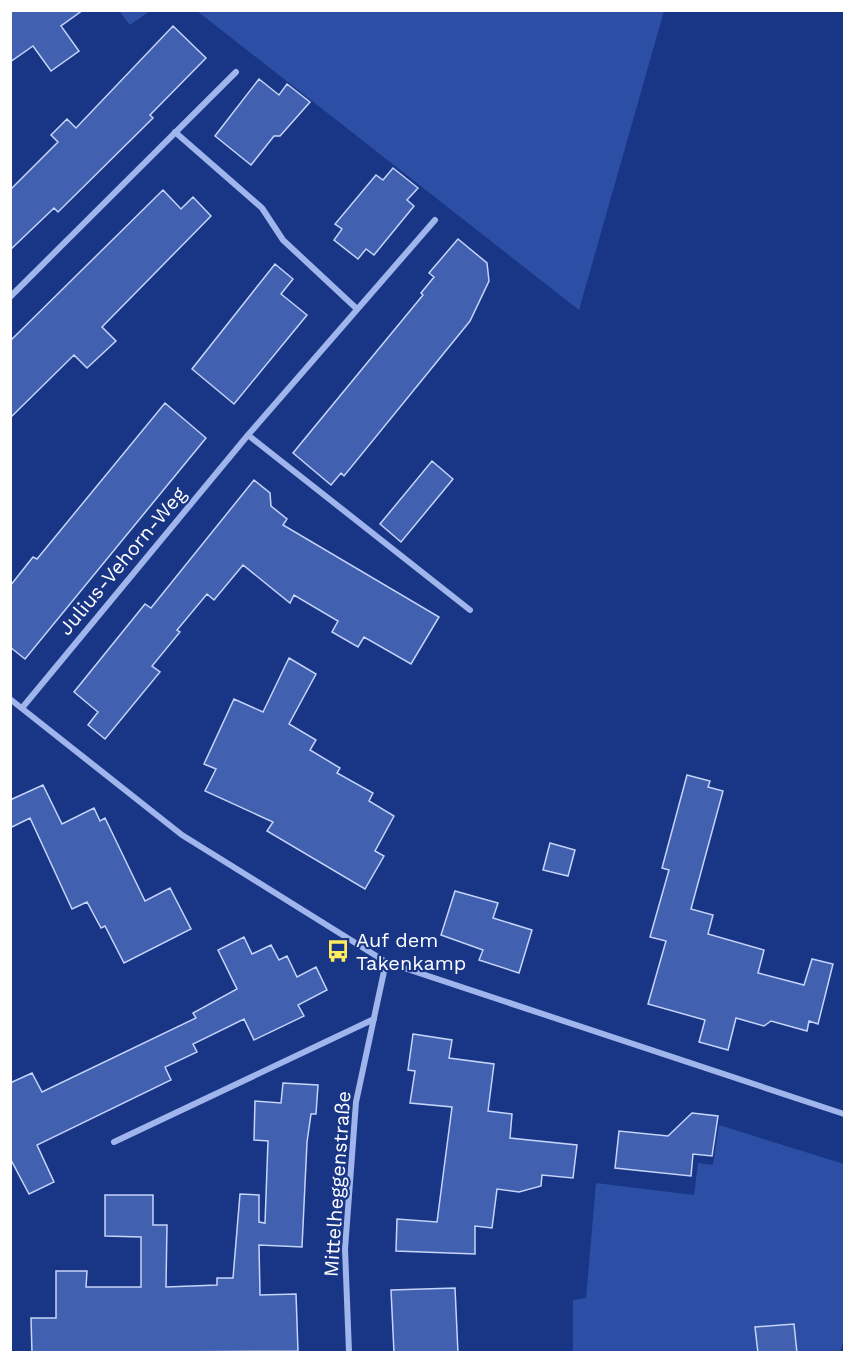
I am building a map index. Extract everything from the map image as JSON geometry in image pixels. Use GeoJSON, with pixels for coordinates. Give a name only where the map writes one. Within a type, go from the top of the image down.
{"type":"FeatureCollection","features":[{"type":"Feature","properties":{"kind":"street"},"geometry":{"type":"LineString","coordinates":[[10,297],[236,72]]}},
{"type":"Feature","properties":{"kind":"street"},"geometry":{"type":"LineString","coordinates":[[175,132],[262,207],[283,240],[357,309]]}},
{"type":"Feature","properties":{"kind":"street","name":"Julius-Vehorn-Weg"},"geometry":{"type":"LineString","coordinates":[[22,708],[248,435],[435,220]]}},
{"type":"Feature","properties":{"kind":"street"},"geometry":{"type":"LineString","coordinates":[[248,435],[470,610]]}},
{"type":"Feature","properties":{"kind":"street"},"geometry":{"type":"LineString","coordinates":[[10,699],[182,835],[344,939],[386,962],[844,1114]]}},
{"type":"Feature","properties":{"kind":"street","name":"Mittelheggenstraße"},"geometry":{"type":"LineString","coordinates":[[349,1353],[345,1249],[356,1102],[386,962]]}},
{"type":"Feature","properties":{"kind":"street"},"geometry":{"type":"LineString","coordinates":[[114,1142],[374,1019]]}},
{"type":"Feature","properties":{"kind":"shaded area"},"geometry":{"type":"Polygon","coordinates":[[[119,11],[150,11],[130,25],[119,11]]]}},
{"type":"Feature","properties":{"kind":"shaded area"},"geometry":{"type":"Polygon","coordinates":[[[197,11],[664,11],[579,310],[197,11]]]}},
{"type":"Feature","properties":{"kind":"shaded area"},"geometry":{"type":"Polygon","coordinates":[[[719,1125],[844,1164],[844,1340],[840,1352],[573,1352],[573,1300],[586,1298],[596,1183],[694,1195],[698,1163],[713,1165],[719,1125]]]}},
{"type":"Feature","properties":{"kind":"building"},"geometry":{"type":"Polygon","coordinates":[[[10,10],[83,10],[61,26],[79,51],[51,71],[33,46],[10,62],[10,10]]]}},
{"type":"Feature","properties":{"kind":"building"},"geometry":{"type":"Polygon","coordinates":[[[173,26],[206,58],[150,115],[153,118],[58,212],[54,208],[10,250],[10,190],[58,142],[51,135],[67,119],[76,128],[173,26]]]}},
{"type":"Feature","properties":{"kind":"building"},"geometry":{"type":"Polygon","coordinates":[[[259,79],[279,95],[287,84],[310,102],[280,136],[274,136],[251,165],[215,136],[259,79]]]}},
{"type":"Feature","properties":{"kind":"building"},"geometry":{"type":"Polygon","coordinates":[[[393,168],[418,188],[407,200],[414,206],[374,255],[366,249],[358,259],[334,240],[342,229],[335,224],[376,175],[383,180],[393,168]]]}},
{"type":"Feature","properties":{"kind":"building"},"geometry":{"type":"Polygon","coordinates":[[[163,190],[181,209],[193,197],[211,216],[102,327],[116,341],[87,368],[74,355],[10,418],[10,341],[163,190]]]}},
{"type":"Feature","properties":{"kind":"building"},"geometry":{"type":"Polygon","coordinates":[[[458,239],[487,263],[489,281],[470,321],[344,476],[341,473],[331,485],[293,453],[423,295],[421,293],[434,277],[429,273],[458,239]]]}},
{"type":"Feature","properties":{"kind":"building"},"geometry":{"type":"Polygon","coordinates":[[[275,264],[293,279],[281,294],[307,315],[234,404],[192,369],[275,264]]]}},
{"type":"Feature","properties":{"kind":"building"},"geometry":{"type":"Polygon","coordinates":[[[165,403],[206,438],[25,659],[10,647],[10,586],[33,557],[37,559],[165,403]]]}},
{"type":"Feature","properties":{"kind":"building"},"geometry":{"type":"Polygon","coordinates":[[[432,461],[453,479],[401,542],[380,524],[432,461]]]}},
{"type":"Feature","properties":{"kind":"building"},"geometry":{"type":"Polygon","coordinates":[[[254,480],[270,493],[271,506],[287,519],[283,525],[439,617],[411,664],[364,637],[358,647],[332,632],[338,621],[294,595],[290,603],[243,565],[214,600],[207,594],[177,630],[180,632],[152,666],[160,672],[105,739],[88,725],[98,712],[74,692],[145,604],[151,608],[254,480]]]}},
{"type":"Feature","properties":{"kind":"building"},"geometry":{"type":"Polygon","coordinates":[[[289,658],[316,674],[289,724],[316,740],[310,750],[340,768],[337,773],[373,793],[369,801],[394,816],[375,851],[384,856],[365,889],[267,831],[273,822],[205,791],[216,769],[204,764],[234,699],[263,712],[289,658]]]}},
{"type":"Feature","properties":{"kind":"building"},"geometry":{"type":"Polygon","coordinates":[[[687,775],[710,781],[708,787],[723,791],[691,909],[713,915],[708,934],[764,950],[758,973],[804,985],[812,959],[833,964],[818,1024],[809,1021],[807,1031],[771,1021],[764,1026],[736,1018],[728,1050],[699,1042],[705,1020],[648,1004],[666,941],[650,937],[669,870],[662,868],[687,775]]]}},
{"type":"Feature","properties":{"kind":"building"},"geometry":{"type":"Polygon","coordinates":[[[43,785],[62,824],[94,808],[100,821],[105,818],[145,901],[170,888],[191,929],[124,963],[105,926],[101,928],[87,902],[72,909],[30,818],[10,828],[10,800],[43,785]]]}},
{"type":"Feature","properties":{"kind":"building"},"geometry":{"type":"Polygon","coordinates":[[[550,843],[575,850],[568,876],[543,870],[550,843]]]}},
{"type":"Feature","properties":{"kind":"building"},"geometry":{"type":"Polygon","coordinates":[[[455,891],[498,903],[493,918],[532,930],[519,973],[479,960],[483,950],[441,935],[455,891]]]}},
{"type":"Feature","properties":{"kind":"building"},"geometry":{"type":"Polygon","coordinates":[[[244,937],[252,954],[271,945],[279,960],[287,956],[297,977],[316,967],[327,990],[298,1005],[304,1016],[254,1040],[244,1019],[193,1044],[197,1052],[165,1067],[171,1080],[37,1145],[54,1182],[29,1194],[10,1158],[10,1083],[32,1073],[42,1092],[196,1018],[193,1013],[237,989],[218,950],[244,937]]]}},
{"type":"Feature","properties":{"kind":"building"},"geometry":{"type":"Polygon","coordinates":[[[413,1034],[452,1040],[449,1058],[494,1064],[488,1111],[512,1114],[510,1138],[577,1145],[573,1178],[542,1175],[541,1186],[519,1192],[497,1189],[492,1228],[475,1226],[475,1254],[396,1251],[397,1219],[437,1222],[452,1107],[410,1103],[415,1071],[408,1070],[413,1034]]]}},
{"type":"Feature","properties":{"kind":"building"},"geometry":{"type":"Polygon","coordinates":[[[283,1083],[318,1085],[316,1114],[311,1114],[307,1142],[302,1247],[259,1245],[260,1295],[296,1294],[298,1351],[32,1353],[31,1318],[56,1318],[56,1271],[87,1271],[86,1287],[141,1287],[141,1237],[105,1236],[105,1195],[153,1195],[153,1225],[167,1225],[166,1287],[217,1285],[217,1278],[233,1278],[240,1194],[259,1195],[259,1222],[265,1223],[268,1141],[254,1140],[255,1101],[281,1103],[283,1083]]]}},
{"type":"Feature","properties":{"kind":"building"},"geometry":{"type":"Polygon","coordinates":[[[692,1113],[718,1116],[712,1156],[693,1154],[691,1176],[615,1168],[619,1131],[668,1136],[692,1113]]]}},
{"type":"Feature","properties":{"kind":"building"},"geometry":{"type":"Polygon","coordinates":[[[455,1288],[458,1353],[394,1353],[391,1290],[455,1288]]]}},
{"type":"Feature","properties":{"kind":"building"},"geometry":{"type":"Polygon","coordinates":[[[794,1324],[797,1353],[758,1353],[755,1327],[794,1324]]]}},
{"type":"Feature","properties":{"kind":"place","name":"Auf dem Takenkamp"},"geometry":{"type":"Point","coordinates":[338,951]}}]}
